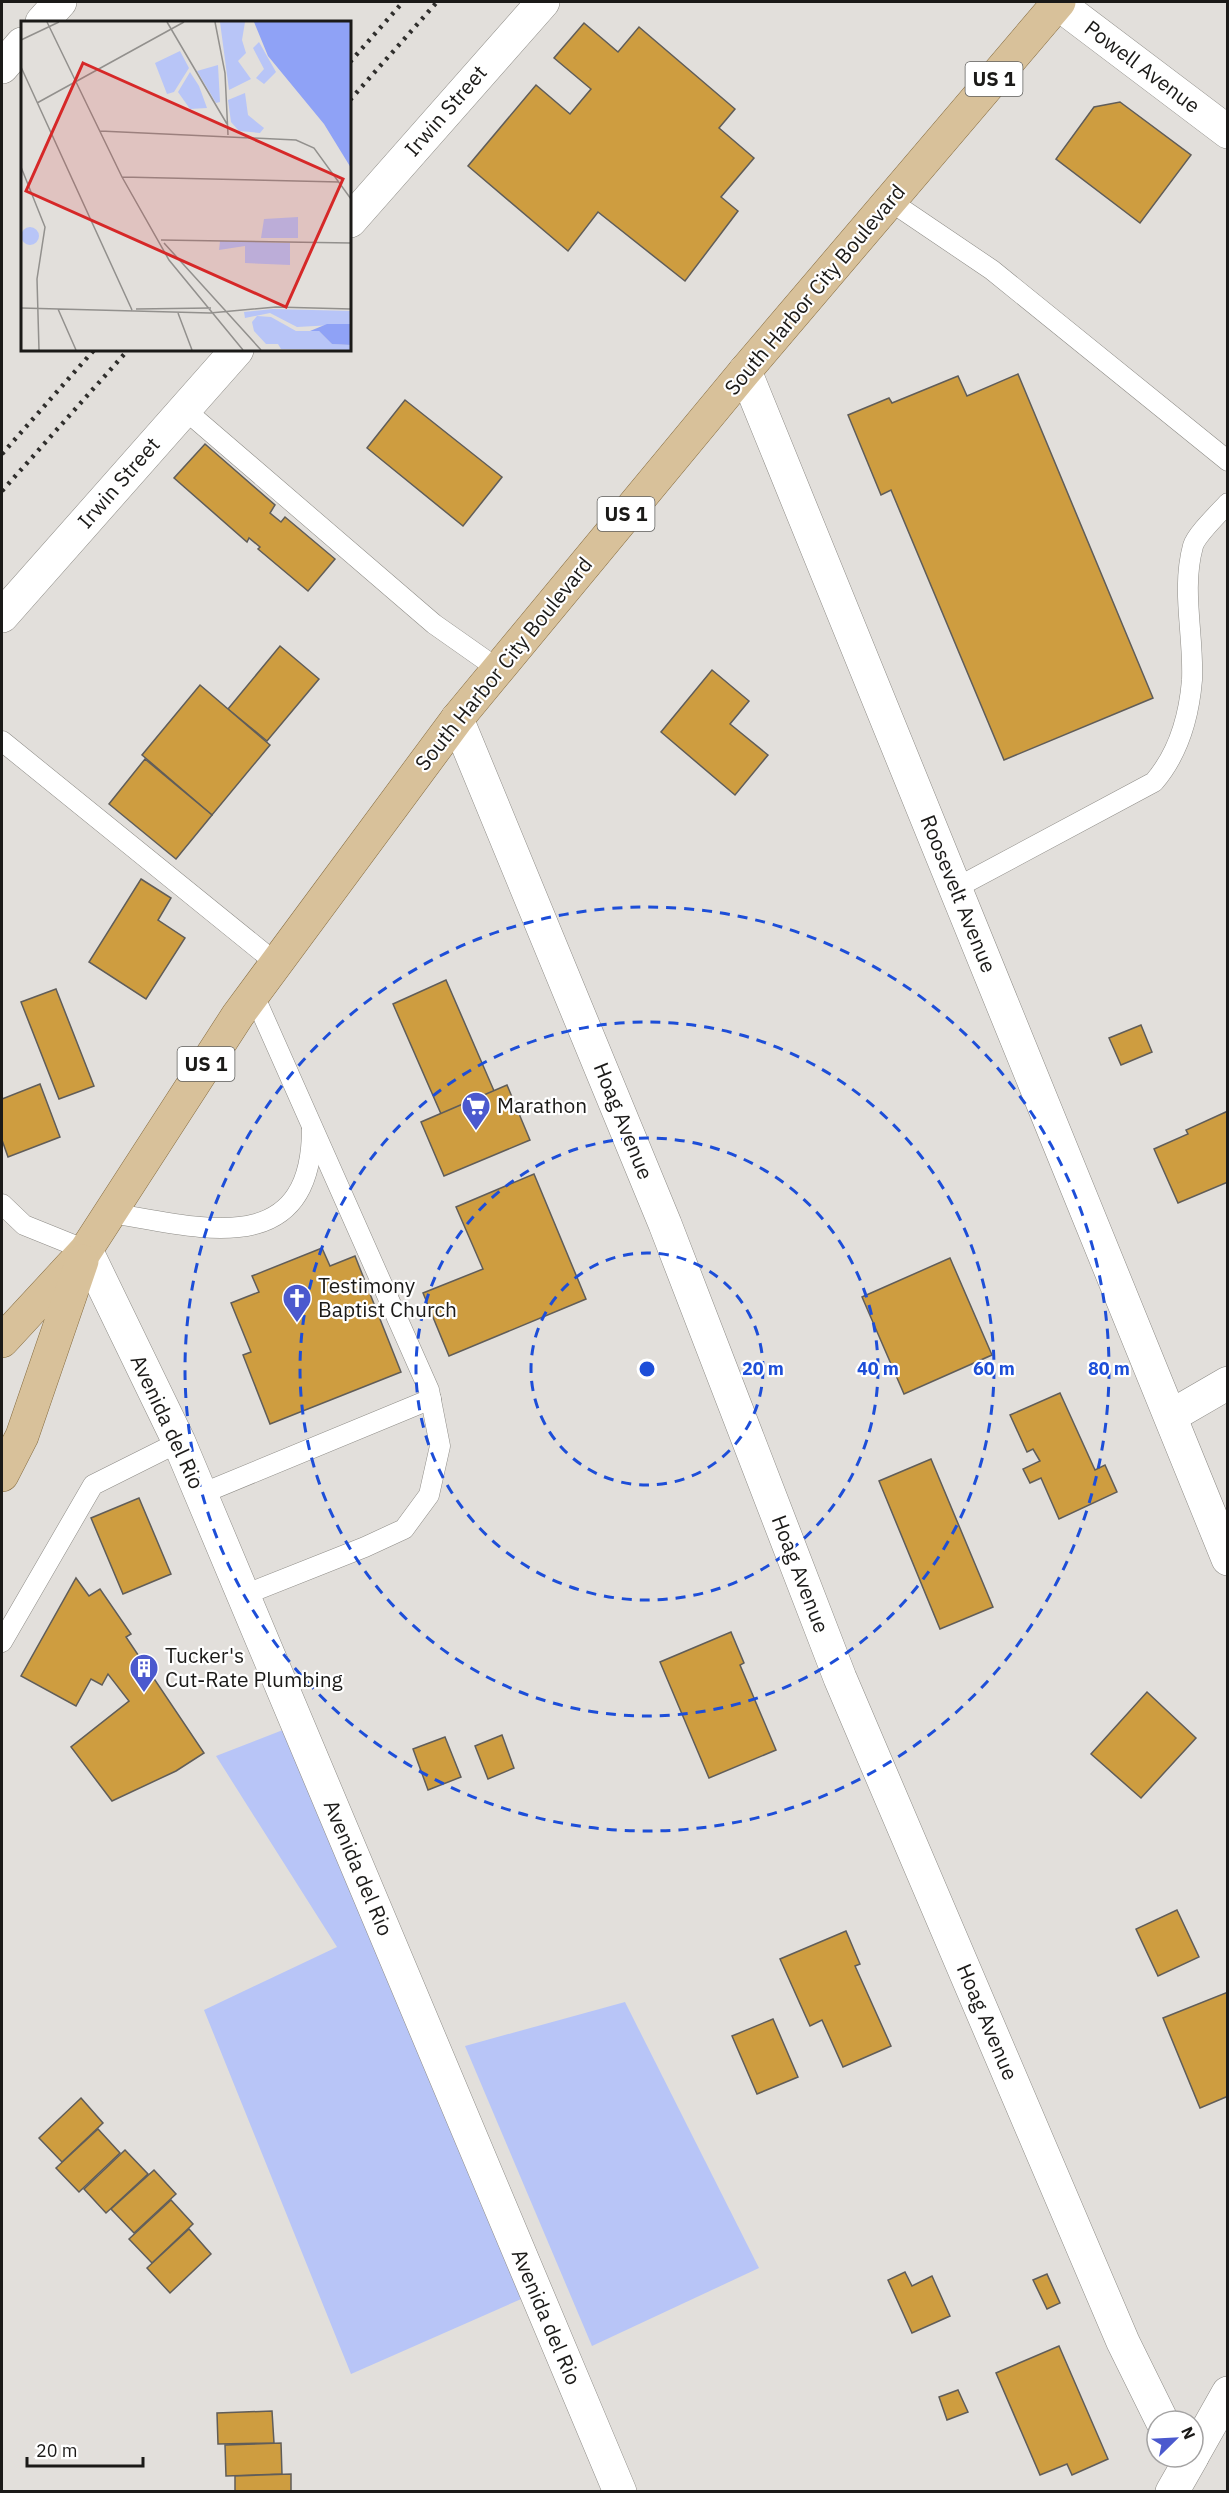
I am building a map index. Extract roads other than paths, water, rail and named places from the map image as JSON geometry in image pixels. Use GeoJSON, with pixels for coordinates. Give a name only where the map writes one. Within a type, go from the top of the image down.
{"type":"FeatureCollection","features":[{"type":"Feature","properties":{"kind":"main road","name":"South Harbor City Boulevard"},"geometry":{"type":"LineString","coordinates":[[2,1341],[86,1250],[253,993],[457,719],[745,371],[1058,2]]}},
{"type":"Feature","properties":{"kind":"main road","name":"South Harbor City Boulevard"},"geometry":{"type":"LineString","coordinates":[[2,1475],[22,1436],[86,1250]]}},
{"type":"Feature","properties":{"kind":"street"},"geometry":{"type":"LineString","coordinates":[[43,21],[60,2]]}},
{"type":"Feature","properties":{"kind":"street","name":"Irwin Street"},"geometry":{"type":"LineString","coordinates":[[351,220],[543,2]]}},
{"type":"Feature","properties":{"kind":"street","name":"Powell Avenue"},"geometry":{"type":"LineString","coordinates":[[1058,2],[1227,132]]}},
{"type":"Feature","properties":{"kind":"street"},"geometry":{"type":"LineString","coordinates":[[2,68],[21,45]]}},
{"type":"Feature","properties":{"kind":"street","name":"Irwin Street"},"geometry":{"type":"LineString","coordinates":[[2,616],[236,351]]}},
{"type":"Feature","properties":{"kind":"street","name":"Roosevelt Avenue"},"geometry":{"type":"LineString","coordinates":[[745,371],[1171,1416],[1227,1559]]}},
{"type":"Feature","properties":{"kind":"street","name":"Hoag Avenue"},"geometry":{"type":"LineString","coordinates":[[457,719],[665,1224],[840,1678],[1123,2342],[1156,2409]]}},
{"type":"Feature","properties":{"kind":"street","name":"Avenida del Rio"},"geometry":{"type":"LineString","coordinates":[[86,1250],[179,1442],[620,2492]]}},
{"type":"Feature","properties":{"kind":"street"},"geometry":{"type":"LineString","coordinates":[[1171,1416],[1227,1383]]}},
{"type":"Feature","properties":{"kind":"street"},"geometry":{"type":"LineString","coordinates":[[1205,2431],[1227,2393]]}},
{"type":"Feature","properties":{"kind":"lane"},"geometry":{"type":"LineString","coordinates":[[890,201],[992,270],[1227,461]]}},
{"type":"Feature","properties":{"kind":"lane"},"geometry":{"type":"LineString","coordinates":[[184,409],[434,624],[498,669]]}},
{"type":"Feature","properties":{"kind":"lane"},"geometry":{"type":"LineString","coordinates":[[956,888],[1154,782],[1167,766],[1183,729],[1192,680],[1188,591],[1194,544],[1227,503]]}},
{"type":"Feature","properties":{"kind":"lane"},"geometry":{"type":"LineString","coordinates":[[2,741],[276,963]]}},
{"type":"Feature","properties":{"kind":"lane"},"geometry":{"type":"LineString","coordinates":[[244,1595],[365,1547],[404,1528],[429,1495],[440,1446],[429,1390],[253,993]]}},
{"type":"Feature","properties":{"kind":"lane"},"geometry":{"type":"LineString","coordinates":[[111,1213],[212,1230],[235,1229],[263,1222],[278,1215],[303,1182],[312,1143],[312,1127]]}},
{"type":"Feature","properties":{"kind":"lane"},"geometry":{"type":"LineString","coordinates":[[2,1204],[24,1226],[86,1250]]}},
{"type":"Feature","properties":{"kind":"lane"},"geometry":{"type":"LineString","coordinates":[[201,1494],[431,1399]]}},
{"type":"Feature","properties":{"kind":"lane"},"geometry":{"type":"LineString","coordinates":[[2,1642],[93,1485],[179,1442]]}},
{"type":"Feature","properties":{"kind":"railway"},"geometry":{"type":"LineString","coordinates":[[351,61],[403,2]]}},
{"type":"Feature","properties":{"kind":"railway"},"geometry":{"type":"LineString","coordinates":[[351,99],[437,2]]}},
{"type":"Feature","properties":{"kind":"railway"},"geometry":{"type":"LineString","coordinates":[[2,454],[93,351]]}},
{"type":"Feature","properties":{"kind":"railway"},"geometry":{"type":"LineString","coordinates":[[2,491],[127,351]]}},
{"type":"Feature","properties":{"kind":"place","name":"Marathon"},"geometry":{"type":"Point","coordinates":[476,1132]}},
{"type":"Feature","properties":{"kind":"place","name":"Testimony Baptist Church"},"geometry":{"type":"Point","coordinates":[297,1324]}},
{"type":"Feature","properties":{"kind":"place","name":"Tucker's Cut-Rate Plumbing"},"geometry":{"type":"Point","coordinates":[144,1694]}}]}
